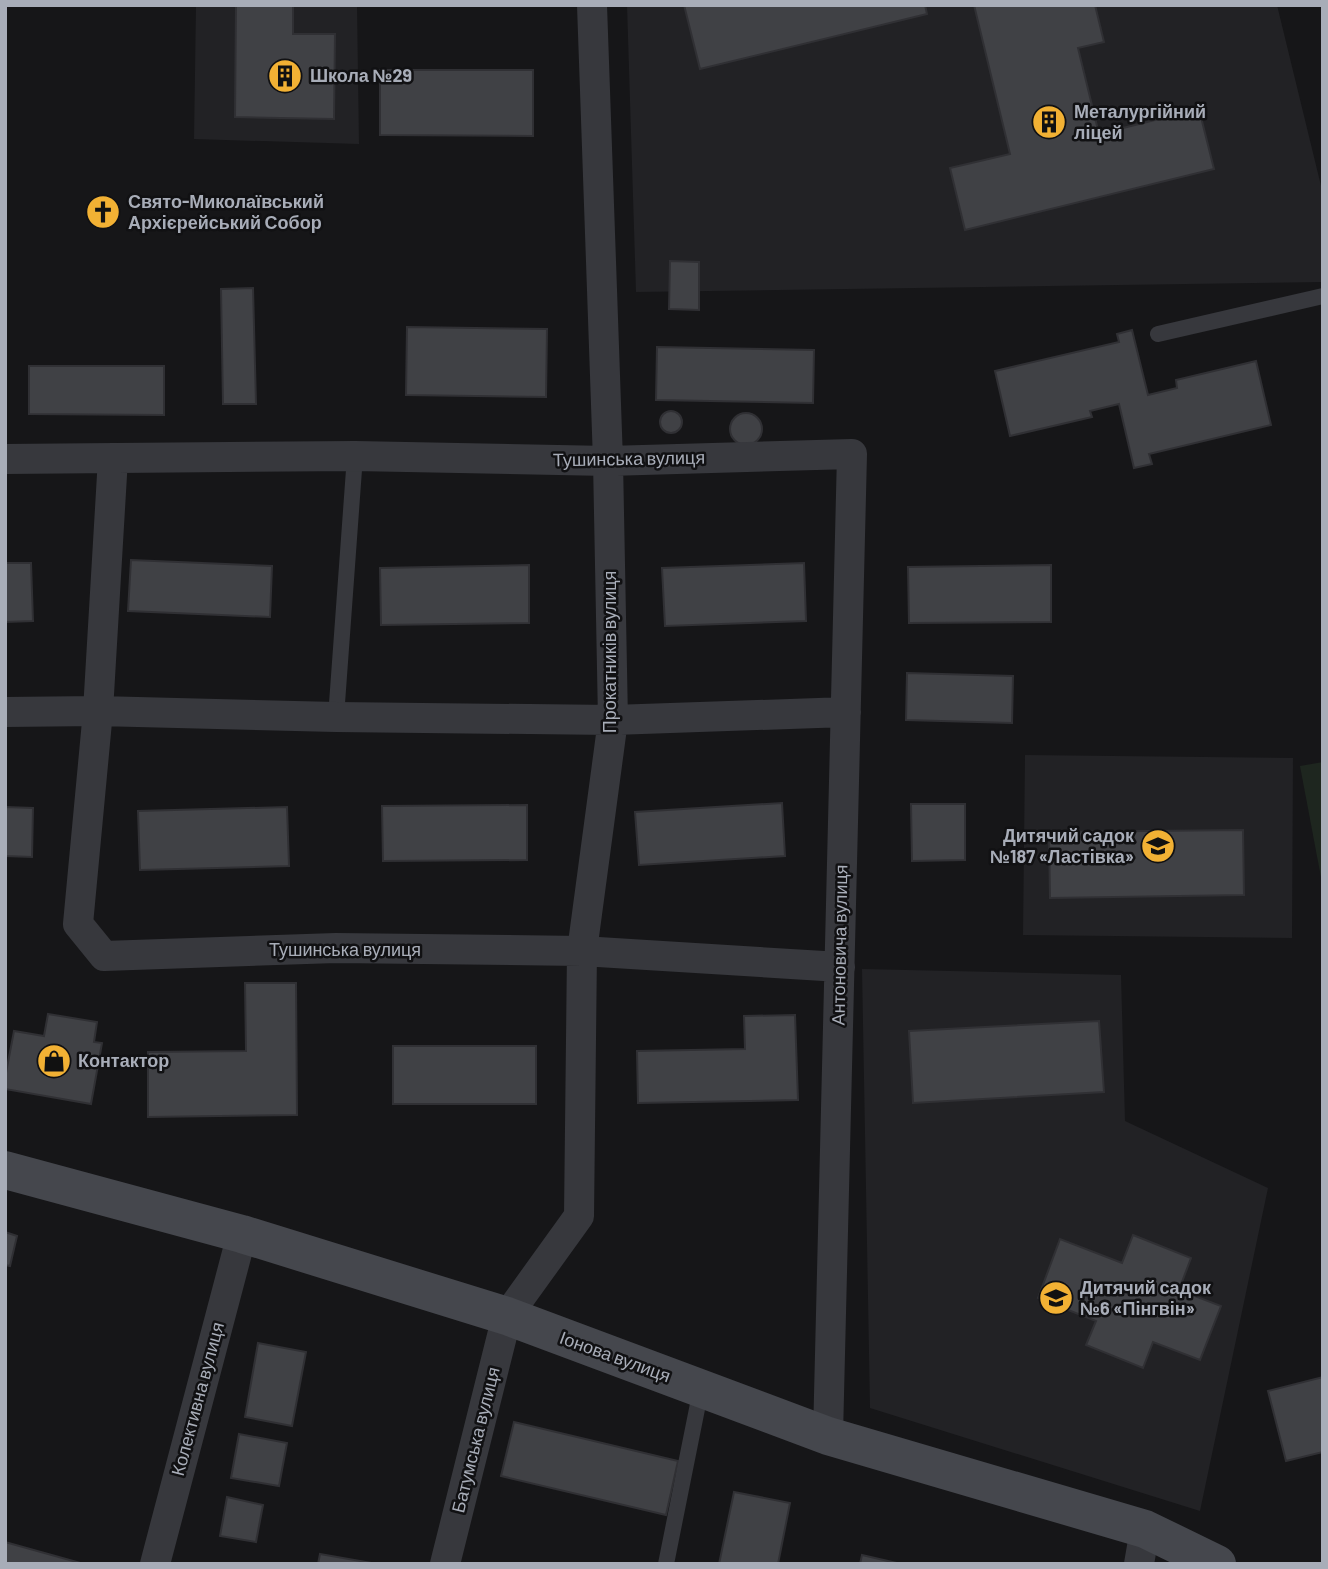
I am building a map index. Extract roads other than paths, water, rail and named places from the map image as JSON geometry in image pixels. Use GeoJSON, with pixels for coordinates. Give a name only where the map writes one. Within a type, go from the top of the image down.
{"type":"FeatureCollection","features":[{"type":"Feature","properties":{"kind":"street","name":"Прокатників вулиця"},"geometry":{"type":"LineString","coordinates":[[506,1316],[579,1216],[582,951],[613,720],[608,461],[592,5]]}},
{"type":"Feature","properties":{"kind":"street","name":"Тушинська вулиця"},"geometry":{"type":"LineString","coordinates":[[5,459],[355,456],[608,461],[852,454]]}},
{"type":"Feature","properties":{"kind":"street","name":"Антоновича вулиця"},"geometry":{"type":"LineString","coordinates":[[828,1436],[852,454]]}},
{"type":"Feature","properties":{"kind":"street","name":"Тушинська вулиця"},"geometry":{"type":"LineString","coordinates":[[113,458],[98,711],[78,924],[104,956],[336,948],[582,951],[840,967]]}},
{"type":"Feature","properties":{"kind":"street"},"geometry":{"type":"LineString","coordinates":[[5,712],[98,711],[613,720],[846,712]]}},
{"type":"Feature","properties":{"kind":"street","name":"Іонова вулиця"},"geometry":{"type":"LineString","coordinates":[[5,1170],[242,1234],[506,1316],[828,1436],[1142,1547],[1217,1564]]}},
{"type":"Feature","properties":{"kind":"street","name":"Колективна вулиця"},"geometry":{"type":"LineString","coordinates":[[155,1564],[242,1234]]}},
{"type":"Feature","properties":{"kind":"street","name":"Батумська вулиця"},"geometry":{"type":"LineString","coordinates":[[445,1564],[506,1316]]}},
{"type":"Feature","properties":{"kind":"lane"},"geometry":{"type":"LineString","coordinates":[[1158,334],[1323,296]]}},
{"type":"Feature","properties":{"kind":"lane"},"geometry":{"type":"LineString","coordinates":[[336,717],[355,456]]}},
{"type":"Feature","properties":{"kind":"lane"},"geometry":{"type":"LineString","coordinates":[[666,1564],[701,1389]]}},
{"type":"Feature","properties":{"kind":"place","name":"Школа №29"},"geometry":{"type":"Point","coordinates":[285,76]}},
{"type":"Feature","properties":{"kind":"place","name":"Металургійний ліцей"},"geometry":{"type":"Point","coordinates":[1049,122]}},
{"type":"Feature","properties":{"kind":"place","name":"Свято-Миколаївський Архієрейський Собор"},"geometry":{"type":"Point","coordinates":[103,212]}},
{"type":"Feature","properties":{"kind":"place","name":"Дитячий садок №187 «Ластівка»"},"geometry":{"type":"Point","coordinates":[1158,846]}},
{"type":"Feature","properties":{"kind":"place","name":"Контактор"},"geometry":{"type":"Point","coordinates":[54,1061]}},
{"type":"Feature","properties":{"kind":"place","name":"Дитячий садок №6 «Пінгвін»"},"geometry":{"type":"Point","coordinates":[1056,1298]}}]}
